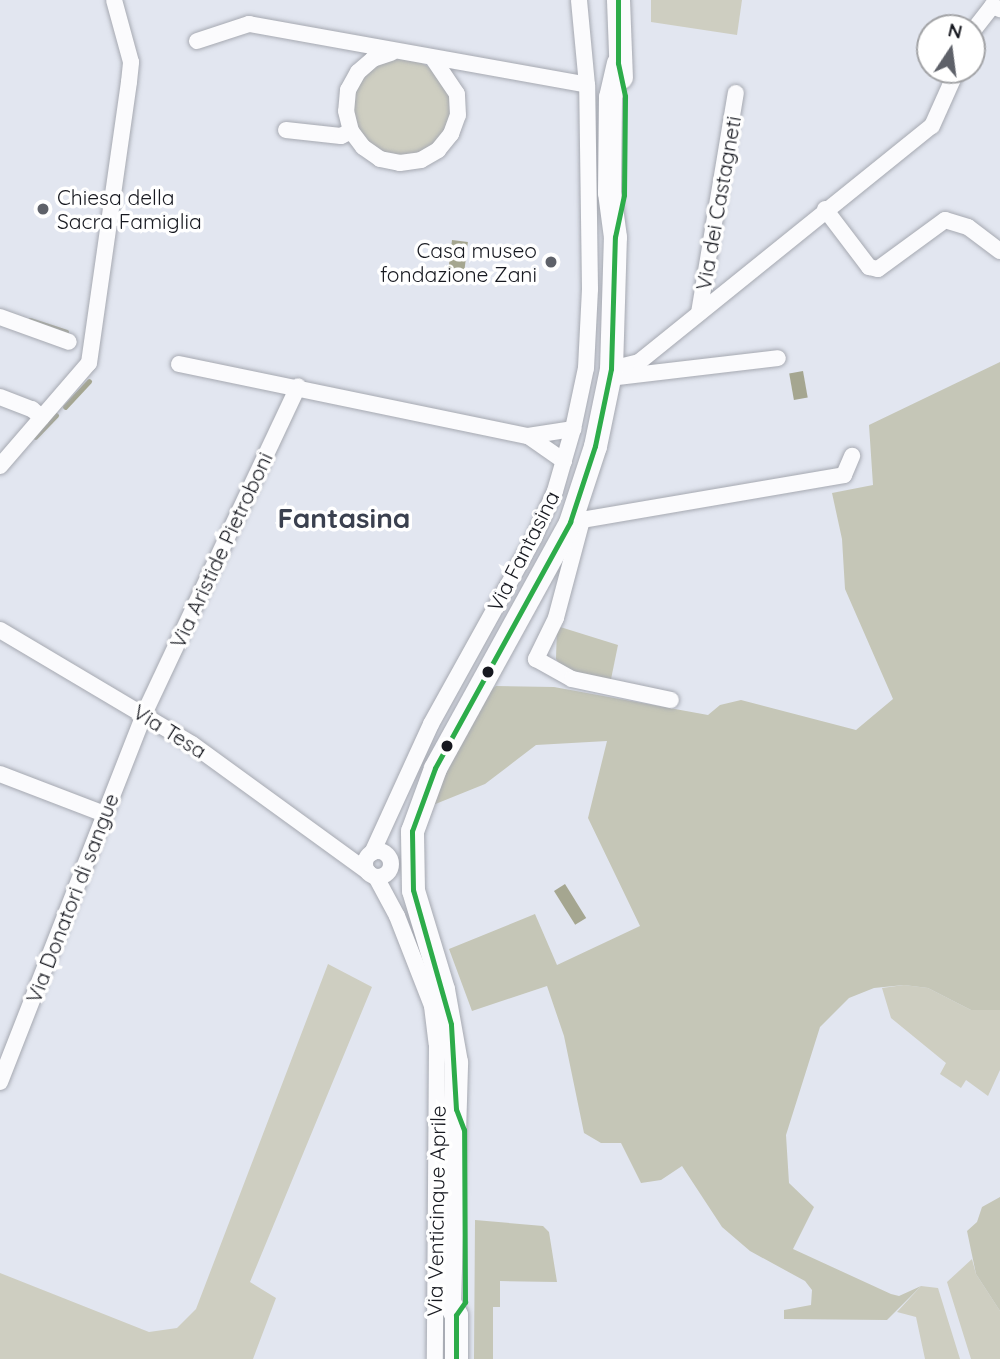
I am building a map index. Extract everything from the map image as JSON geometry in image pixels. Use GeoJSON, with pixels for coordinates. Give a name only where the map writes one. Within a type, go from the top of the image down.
{"type":"FeatureCollection","features":[{"type":"Feature","properties":{"kind":"street"},"geometry":{"type":"LineString","coordinates":[[0,466],[89,363],[130,72],[114,0]]}},
{"type":"Feature","properties":{"kind":"street","name":"Via Fantasina"},"geometry":{"type":"LineString","coordinates":[[371,865],[390,811],[431,724],[534,538],[564,461],[573,429],[586,368],[590,289],[587,85],[579,0]]}},
{"type":"Feature","properties":{"kind":"street","name":"Via Fantasina"},"geometry":{"type":"LineString","coordinates":[[579,19],[586,0]]}},
{"type":"Feature","properties":{"kind":"street","name":"Via Fantasina"},"geometry":{"type":"LineString","coordinates":[[618,0],[618,63],[625,96],[624,195],[615,237],[610,373],[576,521],[844,475],[852,456]]}},
{"type":"Feature","properties":{"kind":"street"},"geometry":{"type":"LineString","coordinates":[[986,14],[992,6],[1000,9]]}},
{"type":"Feature","properties":{"kind":"street"},"geometry":{"type":"LineString","coordinates":[[197,41],[250,23],[434,60],[587,85]]}},
{"type":"Feature","properties":{"kind":"street"},"geometry":{"type":"LineString","coordinates":[[393,52],[373,59],[358,72],[348,90],[346,111],[351,131],[363,148],[380,159],[400,163],[421,160],[438,150],[452,134],[458,115],[457,94],[434,60]]}},
{"type":"Feature","properties":{"kind":"street","name":"Via dei Castagneti"},"geometry":{"type":"LineString","coordinates":[[610,373],[639,362],[825,209],[932,126],[951,84]]}},
{"type":"Feature","properties":{"kind":"street","name":"Via dei Castagneti"},"geometry":{"type":"LineString","coordinates":[[699,313],[736,93]]}},
{"type":"Feature","properties":{"kind":"street"},"geometry":{"type":"LineString","coordinates":[[286,130],[341,136],[351,131]]}},
{"type":"Feature","properties":{"kind":"street"},"geometry":{"type":"LineString","coordinates":[[825,209],[869,267],[878,269],[945,220],[968,227],[1000,251]]}},
{"type":"Feature","properties":{"kind":"street"},"geometry":{"type":"LineString","coordinates":[[0,317],[69,342]]}},
{"type":"Feature","properties":{"kind":"street"},"geometry":{"type":"LineString","coordinates":[[610,373],[778,358]]}},
{"type":"Feature","properties":{"kind":"street"},"geometry":{"type":"LineString","coordinates":[[179,365],[298,386],[528,436],[573,429]]}},
{"type":"Feature","properties":{"kind":"street","name":"Via Aristide Pietroboni"},"geometry":{"type":"LineString","coordinates":[[144,714],[298,386]]}},
{"type":"Feature","properties":{"kind":"street"},"geometry":{"type":"LineString","coordinates":[[0,397],[32,409],[41,418]]}},
{"type":"Feature","properties":{"kind":"street"},"geometry":{"type":"LineString","coordinates":[[528,436],[564,461]]}},
{"type":"Feature","properties":{"kind":"street"},"geometry":{"type":"LineString","coordinates":[[576,521],[560,608],[536,659],[572,680],[671,700]]}},
{"type":"Feature","properties":{"kind":"street","name":"Via Venticinque Aprile"},"geometry":{"type":"LineString","coordinates":[[456,1359],[456,1315],[449,1302],[450,1129],[456,1109],[451,1024],[413,890],[412,831],[435,768],[576,521]]}},
{"type":"Feature","properties":{"kind":"street","name":"Via Tesa"},"geometry":{"type":"LineString","coordinates":[[0,630],[144,714],[333,845],[371,865]]}},
{"type":"Feature","properties":{"kind":"street","name":"Via Donatori di sangue"},"geometry":{"type":"LineString","coordinates":[[0,1083],[144,714]]}},
{"type":"Feature","properties":{"kind":"street"},"geometry":{"type":"LineString","coordinates":[[0,774],[104,814]]}},
{"type":"Feature","properties":{"kind":"street","name":"Via Fantasina"},"geometry":{"type":"LineString","coordinates":[[390,811],[390,863]]}},
{"type":"Feature","properties":{"kind":"street"},"geometry":{"type":"LineString","coordinates":[[371,865],[382,852],[390,863]]}},
{"type":"Feature","properties":{"kind":"street"},"geometry":{"type":"LineString","coordinates":[[371,865],[390,863]]}},
{"type":"Feature","properties":{"kind":"street","name":"Via Venticinque Aprile"},"geometry":{"type":"LineString","coordinates":[[390,863],[397,916]]}},
{"type":"Feature","properties":{"kind":"street","name":"Via Venticinque Aprile"},"geometry":{"type":"LineString","coordinates":[[371,865],[397,916],[432,1006],[437,1044],[432,1354]]}},
{"type":"Feature","properties":{"kind":"shaded area"},"geometry":{"type":"Polygon","coordinates":[[[651,0],[742,0],[737,35],[651,22],[651,0]]]}},
{"type":"Feature","properties":{"kind":"shaded area"},"geometry":{"type":"Polygon","coordinates":[[[402,59],[429,67],[443,81],[451,108],[443,135],[429,149],[402,157],[375,149],[361,135],[353,108],[361,81],[375,67],[402,59]]]}},
{"type":"Feature","properties":{"kind":"shaded area"},"geometry":{"type":"Polygon","coordinates":[[[452,240],[468,242],[464,270],[449,268],[452,240]]]}},
{"type":"Feature","properties":{"kind":"shaded area"},"geometry":{"type":"Polygon","coordinates":[[[1000,362],[1000,1010],[971,1010],[928,988],[904,985],[874,988],[849,998],[820,1027],[786,1135],[789,1183],[814,1207],[793,1249],[891,1294],[899,1296],[921,1286],[887,1320],[784,1319],[784,1310],[811,1305],[812,1290],[805,1281],[750,1251],[722,1227],[682,1166],[661,1180],[641,1183],[621,1143],[601,1143],[584,1133],[564,1036],[547,986],[472,1011],[449,949],[535,914],[557,965],[640,926],[588,818],[607,741],[536,745],[485,784],[428,807],[485,695],[496,686],[554,687],[708,715],[720,705],[741,700],[856,730],[893,699],[845,589],[842,539],[832,493],[873,485],[869,425],[1000,362]]]}},
{"type":"Feature","properties":{"kind":"shaded area"},"geometry":{"type":"Polygon","coordinates":[[[803,371],[808,398],[794,400],[789,373],[803,371]]]}},
{"type":"Feature","properties":{"kind":"shaded area"},"geometry":{"type":"Polygon","coordinates":[[[557,626],[618,645],[610,684],[562,668],[556,659],[557,626]]]}},
{"type":"Feature","properties":{"kind":"shaded area"},"geometry":{"type":"Polygon","coordinates":[[[565,884],[586,918],[575,925],[554,891],[565,884]]]}},
{"type":"Feature","properties":{"kind":"shaded area"},"geometry":{"type":"Polygon","coordinates":[[[328,964],[372,987],[250,1282],[276,1298],[253,1359],[0,1359],[0,1273],[149,1332],[177,1328],[196,1309],[328,964]]]}},
{"type":"Feature","properties":{"kind":"shaded area"},"geometry":{"type":"Polygon","coordinates":[[[904,985],[928,988],[971,1010],[1000,1010],[1000,1070],[988,1096],[966,1080],[961,1088],[940,1074],[946,1063],[891,1018],[882,988],[904,985]]]}},
{"type":"Feature","properties":{"kind":"shaded area"},"geometry":{"type":"Polygon","coordinates":[[[1000,1197],[1000,1311],[976,1274],[967,1231],[977,1222],[982,1207],[1000,1197]]]}},
{"type":"Feature","properties":{"kind":"shaded area"},"geometry":{"type":"Polygon","coordinates":[[[475,1220],[543,1226],[549,1232],[557,1282],[500,1281],[500,1307],[493,1307],[493,1359],[474,1359],[475,1220]]]}},
{"type":"Feature","properties":{"kind":"shaded area"},"geometry":{"type":"Polygon","coordinates":[[[972,1259],[976,1274],[1000,1311],[1000,1359],[971,1359],[947,1282],[972,1259]]]}},
{"type":"Feature","properties":{"kind":"shaded area"},"geometry":{"type":"Polygon","coordinates":[[[921,1286],[938,1288],[960,1359],[925,1359],[916,1317],[897,1312],[921,1286]]]}},
{"type":"Feature","properties":{"kind":"waterway"},"geometry":{"type":"LineString","coordinates":[[30,320],[66,332]]}},
{"type":"Feature","properties":{"kind":"waterway"},"geometry":{"type":"LineString","coordinates":[[65,407],[89,381]]}},
{"type":"Feature","properties":{"kind":"waterway"},"geometry":{"type":"LineString","coordinates":[[35,437],[56,415]]}},
{"type":"Feature","properties":{"kind":"transit line"},"geometry":{"type":"LineString","coordinates":[[456,1359],[456,1315],[465,1302],[464,1130],[456,1109],[451,1024],[413,890],[412,831],[435,768],[570,522],[595,446],[611,369],[615,237],[624,195],[625,96],[618,63],[618,0]]}},
{"type":"Feature","properties":{"kind":"place","name":"Chiesa della Sacra Famiglia"},"geometry":{"type":"Point","coordinates":[43,209]}},
{"type":"Feature","properties":{"kind":"place","name":"Casa museo fondazione Zani"},"geometry":{"type":"Point","coordinates":[551,262]}},
{"type":"Feature","properties":{"kind":"district","name":"Fantasina"},"geometry":{"type":"Point","coordinates":[344,518]}}]}
